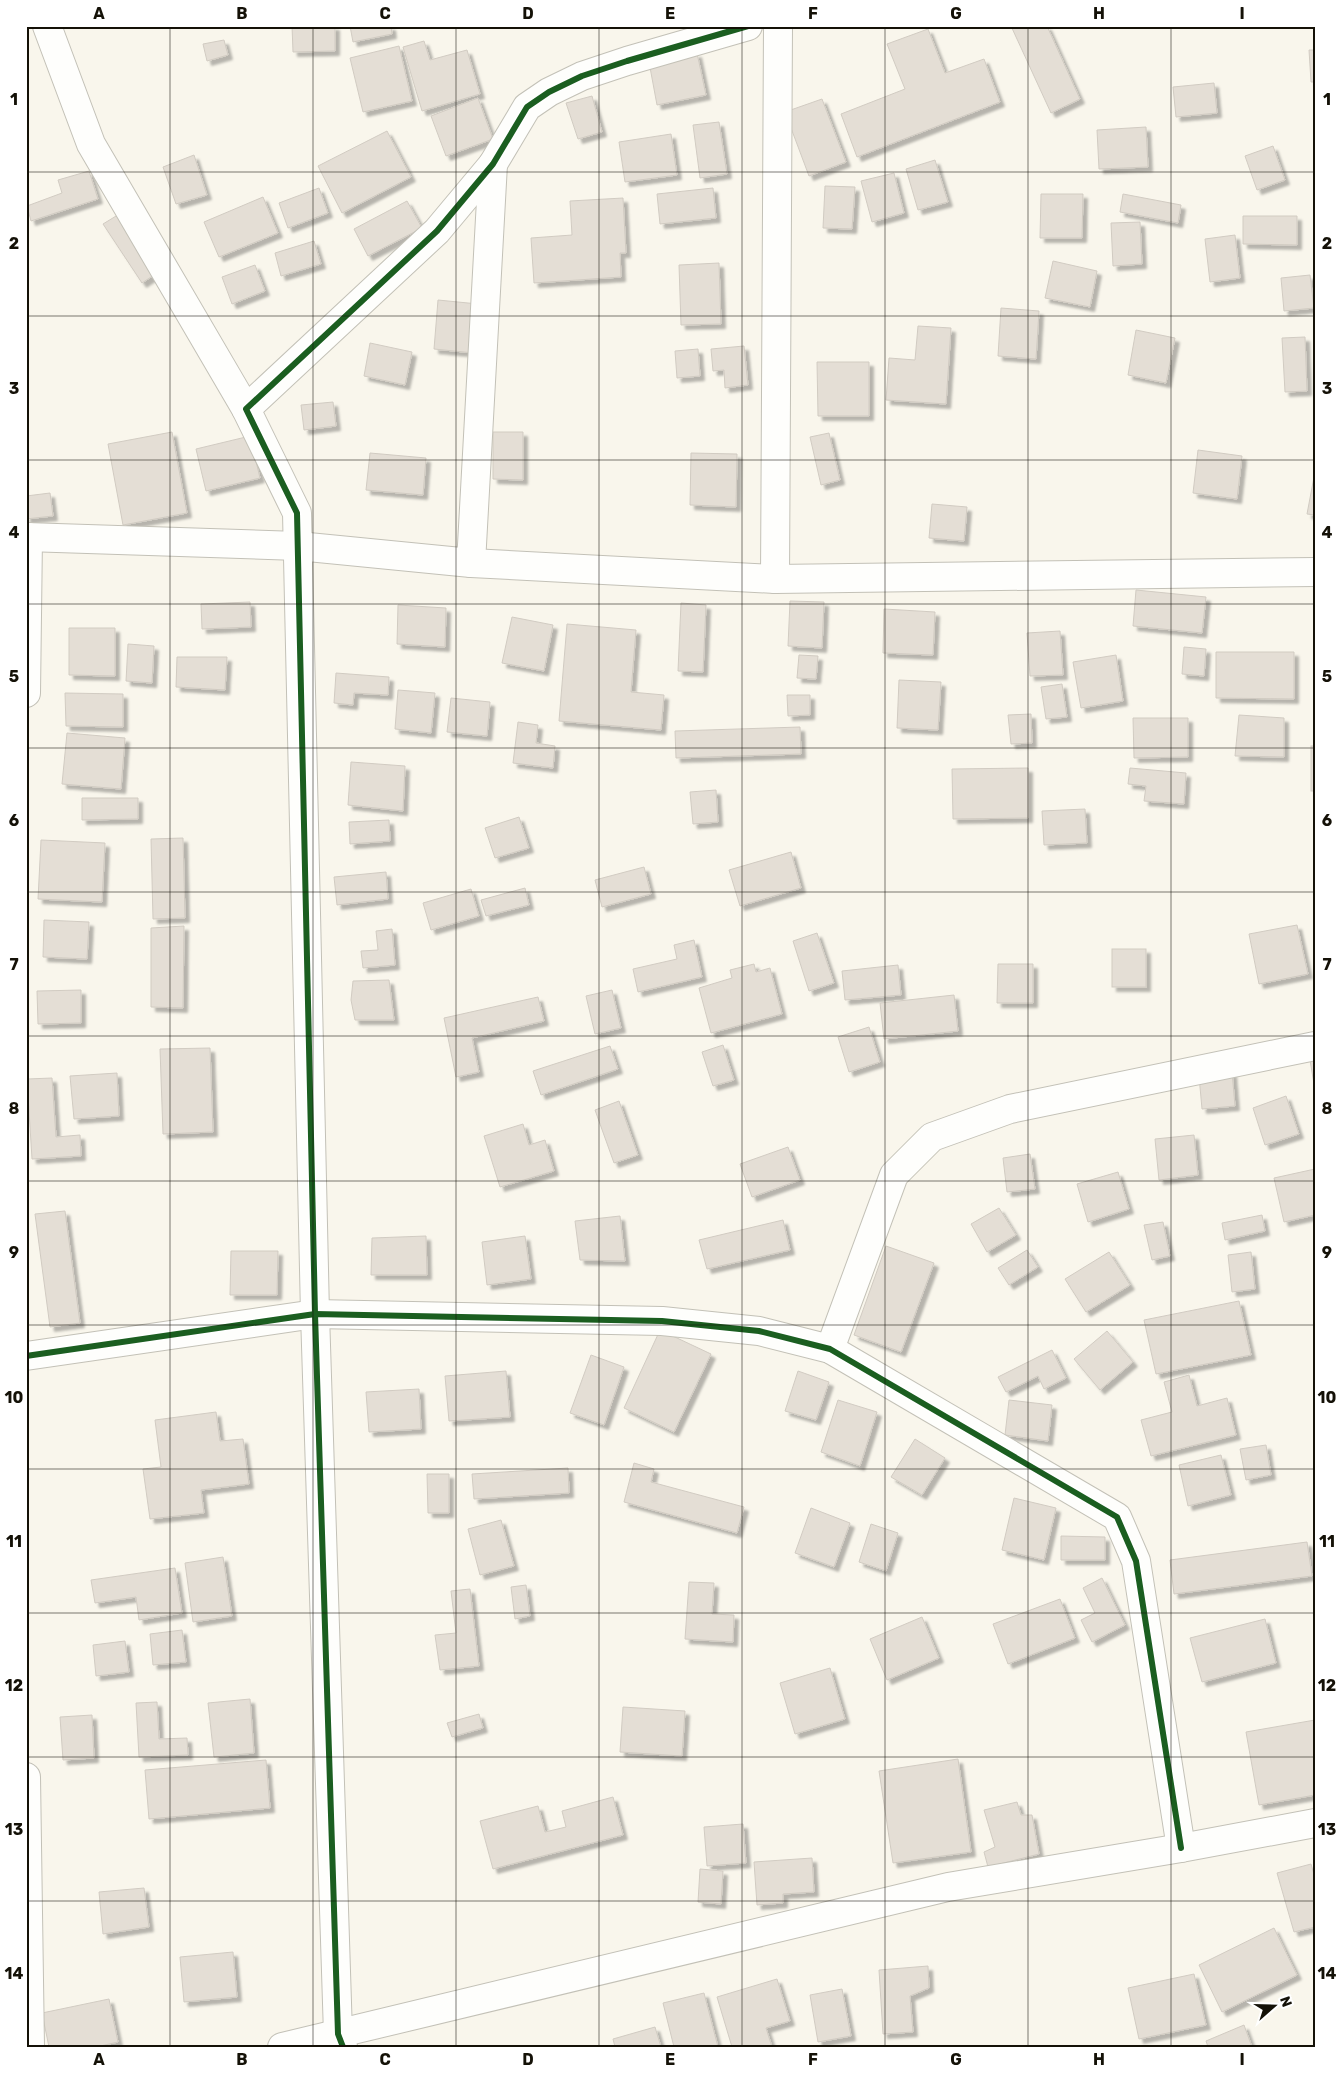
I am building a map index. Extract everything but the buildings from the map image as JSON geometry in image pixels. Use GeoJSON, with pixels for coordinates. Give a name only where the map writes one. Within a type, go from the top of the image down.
{"type":"FeatureCollection","features":[{"type":"Feature","properties":{"kind":"street"},"geometry":{"type":"LineString","coordinates":[[47,26],[91,144],[246,409],[297,513],[315,1314],[340,2040]]}},
{"type":"Feature","properties":{"kind":"street"},"geometry":{"type":"LineString","coordinates":[[246,409],[437,231],[493,164],[527,108],[549,92],[582,76],[748,26]]}},
{"type":"Feature","properties":{"kind":"street"},"geometry":{"type":"LineString","coordinates":[[775,579],[778,26]]}},
{"type":"Feature","properties":{"kind":"street"},"geometry":{"type":"LineString","coordinates":[[471,562],[493,164]]}},
{"type":"Feature","properties":{"kind":"street"},"geometry":{"type":"LineString","coordinates":[[26,693],[27,537],[298,546],[471,562],[775,579],[1315,572]]}},
{"type":"Feature","properties":{"kind":"street"},"geometry":{"type":"LineString","coordinates":[[830,1349],[894,1175],[932,1137],[1010,1109],[1315,1046]]}},
{"type":"Feature","properties":{"kind":"street"},"geometry":{"type":"LineString","coordinates":[[26,1356],[315,1314],[662,1321],[759,1332],[830,1349],[1117,1517],[1136,1561],[1181,1848]]}},
{"type":"Feature","properties":{"kind":"street"},"geometry":{"type":"LineString","coordinates":[[26,1777],[30,2047]]}},
{"type":"Feature","properties":{"kind":"street"},"geometry":{"type":"LineString","coordinates":[[282,2047],[340,2040],[948,1887],[1181,1848],[1315,1823]]}},
{"type":"Feature","properties":{"kind":"cycle path"},"geometry":{"type":"LineString","coordinates":[[343,2047],[338,2034],[315,1314],[297,513],[246,409],[437,231],[493,164],[527,107],[549,92],[582,76],[748,26]]}},
{"type":"Feature","properties":{"kind":"cycle path"},"geometry":{"type":"LineString","coordinates":[[26,1356],[315,1314],[662,1321],[759,1331],[830,1349],[1117,1517],[1136,1561],[1181,1848]]}}]}
